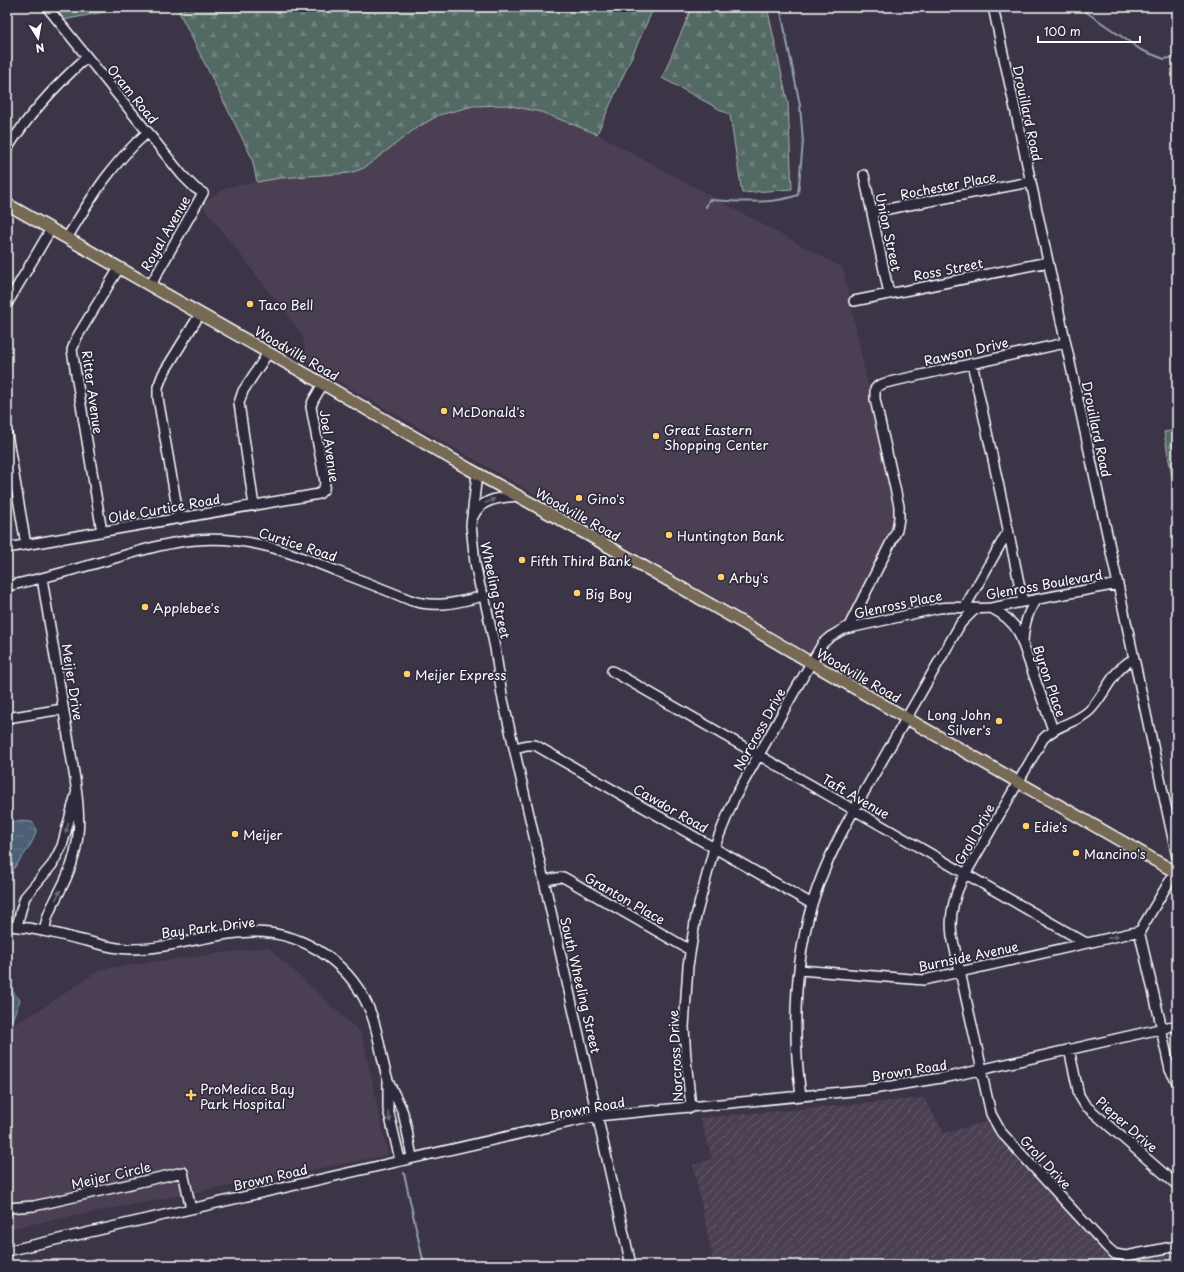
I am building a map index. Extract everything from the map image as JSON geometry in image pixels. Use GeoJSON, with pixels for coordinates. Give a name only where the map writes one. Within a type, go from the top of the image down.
{"type":"FeatureCollection","features":[{"type":"Feature","properties":{"kind":"main road","name":"Woodville Road"},"geometry":{"type":"LineString","coordinates":[[7,204],[323,384],[477,474],[609,547],[1176,872]]}},
{"type":"Feature","properties":{"kind":"street","name":"Oram Road"},"geometry":{"type":"LineString","coordinates":[[47,7],[182,175],[195,188],[203,193]]}},
{"type":"Feature","properties":{"kind":"street","name":"Drouillard Road"},"geometry":{"type":"LineString","coordinates":[[993,7],[1177,857]]}},
{"type":"Feature","properties":{"kind":"street"},"geometry":{"type":"LineString","coordinates":[[7,150],[22,126],[40,104],[87,57]]}},
{"type":"Feature","properties":{"kind":"street"},"geometry":{"type":"LineString","coordinates":[[66,238],[105,177],[126,153],[148,132]]}},
{"type":"Feature","properties":{"kind":"street","name":"Union Street"},"geometry":{"type":"LineString","coordinates":[[864,175],[889,294]]}},
{"type":"Feature","properties":{"kind":"street","name":"Rochester Place"},"geometry":{"type":"LineString","coordinates":[[872,212],[1030,182]]}},
{"type":"Feature","properties":{"kind":"street","name":"Royal Avenue"},"geometry":{"type":"LineString","coordinates":[[150,286],[203,193]]}},
{"type":"Feature","properties":{"kind":"street"},"geometry":{"type":"LineString","coordinates":[[7,304],[50,229]]}},
{"type":"Feature","properties":{"kind":"street","name":"Ross Street"},"geometry":{"type":"LineString","coordinates":[[854,301],[1048,262]]}},
{"type":"Feature","properties":{"kind":"street","name":"Ritter Avenue"},"geometry":{"type":"LineString","coordinates":[[102,532],[72,350],[77,337],[119,268]]}},
{"type":"Feature","properties":{"kind":"street"},"geometry":{"type":"LineString","coordinates":[[179,519],[158,398],[158,387],[163,374],[200,314]]}},
{"type":"Feature","properties":{"kind":"street","name":"Rawson Drive"},"geometry":{"type":"LineString","coordinates":[[875,389],[885,383],[1065,343]]}},
{"type":"Feature","properties":{"kind":"street"},"geometry":{"type":"LineString","coordinates":[[254,506],[240,414],[240,399],[243,391],[268,353]]}},
{"type":"Feature","properties":{"kind":"street"},"geometry":{"type":"LineString","coordinates":[[972,364],[1023,602]]}},
{"type":"Feature","properties":{"kind":"street","name":"Joel Avenue"},"geometry":{"type":"LineString","coordinates":[[323,384],[313,400],[312,407],[324,473],[325,487],[323,491]]}},
{"type":"Feature","properties":{"kind":"street","name":"Norcross Drive"},"geometry":{"type":"LineString","coordinates":[[691,1108],[684,1027],[686,983],[690,950],[701,895],[714,848],[734,799],[811,663],[826,640],[845,629],[852,622],[897,530],[899,518],[897,499],[875,399],[875,389]]}},
{"type":"Feature","properties":{"kind":"street"},"geometry":{"type":"LineString","coordinates":[[7,434],[26,545]]}},
{"type":"Feature","properties":{"kind":"street","name":"Wheeling Street"},"geometry":{"type":"LineString","coordinates":[[477,474],[472,520],[475,563],[480,587],[484,596],[495,648],[506,711]]}},
{"type":"Feature","properties":{"kind":"street","name":"Olde Curtice Road"},"geometry":{"type":"LineString","coordinates":[[7,548],[316,495],[323,491]]}},
{"type":"Feature","properties":{"kind":"street"},"geometry":{"type":"LineString","coordinates":[[472,520],[479,508],[489,501],[497,498],[518,496]]}},
{"type":"Feature","properties":{"kind":"street"},"geometry":{"type":"LineString","coordinates":[[965,608],[1008,531]]}},
{"type":"Feature","properties":{"kind":"street","name":"Curtice Road"},"geometry":{"type":"LineString","coordinates":[[7,586],[164,545],[196,540],[221,539],[256,543],[284,551],[410,600],[425,604],[448,604],[484,596]]}},
{"type":"Feature","properties":{"kind":"street","name":"Meijer Drive"},"geometry":{"type":"LineString","coordinates":[[42,578],[79,799],[79,821],[76,849],[67,877],[49,913],[45,930]]}},
{"type":"Feature","properties":{"kind":"street","name":"Glenross Boulevard"},"geometry":{"type":"LineString","coordinates":[[965,608],[991,608],[1118,584]]}},
{"type":"Feature","properties":{"kind":"street","name":"Byron Place"},"geometry":{"type":"LineString","coordinates":[[1023,641],[1030,611],[1037,600]]}},
{"type":"Feature","properties":{"kind":"street","name":"Glenross Place"},"geometry":{"type":"LineString","coordinates":[[845,629],[939,608],[953,606],[965,608]]}},
{"type":"Feature","properties":{"kind":"street","name":"Byron Place"},"geometry":{"type":"LineString","coordinates":[[991,608],[1007,617],[1013,623],[1023,641],[1053,730]]}},
{"type":"Feature","properties":{"kind":"street","name":"Glenross Boulevard"},"geometry":{"type":"LineString","coordinates":[[801,1096],[795,1032],[796,1001],[801,952],[812,904],[832,852],[854,810],[961,623],[975,609]]}},
{"type":"Feature","properties":{"kind":"street","name":"Groll Drive"},"geometry":{"type":"LineString","coordinates":[[1134,659],[1119,669],[1095,705],[1084,716],[1053,730],[1043,739],[956,893],[951,914],[952,936],[992,1114],[1001,1132],[1108,1248],[1119,1256],[1130,1256],[1177,1246]]}},
{"type":"Feature","properties":{"kind":"street","name":"Taft Avenue"},"geometry":{"type":"LineString","coordinates":[[612,671],[1086,943]]}},
{"type":"Feature","properties":{"kind":"street"},"geometry":{"type":"LineString","coordinates":[[7,718],[63,708]]}},
{"type":"Feature","properties":{"kind":"street","name":"South Wheeling Street"},"geometry":{"type":"LineString","coordinates":[[506,711],[631,1265]]}},
{"type":"Feature","properties":{"kind":"street","name":"Cawdor Road"},"geometry":{"type":"LineString","coordinates":[[515,748],[535,745],[812,904]]}},
{"type":"Feature","properties":{"kind":"street","name":"Meijer Drive"},"geometry":{"type":"LineString","coordinates":[[17,926],[25,897],[52,865],[62,846],[77,791]]}},
{"type":"Feature","properties":{"kind":"street"},"geometry":{"type":"LineString","coordinates":[[1176,872],[1140,931],[1140,935],[1170,1070],[1177,1082]]}},
{"type":"Feature","properties":{"kind":"street","name":"Granton Place"},"geometry":{"type":"LineString","coordinates":[[544,880],[563,877],[690,950]]}},
{"type":"Feature","properties":{"kind":"street","name":"Bay Park Drive"},"geometry":{"type":"LineString","coordinates":[[7,926],[45,930],[105,946],[126,949],[147,948],[233,934],[255,932],[279,935],[308,944],[332,960],[352,979],[369,1009],[374,1022],[388,1079],[403,1114],[412,1158]]}},
{"type":"Feature","properties":{"kind":"street","name":"Burnside Avenue"},"geometry":{"type":"LineString","coordinates":[[799,970],[919,981],[1140,931]]}},
{"type":"Feature","properties":{"kind":"street","name":"Brown Road"},"geometry":{"type":"LineString","coordinates":[[7,1251],[597,1116],[691,1108],[895,1086],[982,1070],[1177,1025]]}},
{"type":"Feature","properties":{"kind":"street","name":"Pieper Drive"},"geometry":{"type":"LineString","coordinates":[[1069,1049],[1079,1095],[1084,1105],[1177,1185]]}},
{"type":"Feature","properties":{"kind":"street","name":"Bay Park Drive"},"geometry":{"type":"LineString","coordinates":[[388,1079],[388,1109],[400,1160]]}},
{"type":"Feature","properties":{"kind":"street","name":"Meijer Circle"},"geometry":{"type":"LineString","coordinates":[[7,1208],[34,1206],[183,1172],[191,1209]]}},
{"type":"Feature","properties":{"kind":"shaded area","name":"Great Eastern Shopping Center"},"geometry":{"type":"Polygon","coordinates":[[[506,105],[541,112],[597,134],[843,268],[894,509],[892,530],[846,623],[812,654],[307,363],[302,334],[201,204],[228,187],[280,178],[415,129],[439,115],[473,106],[506,105]]]}},
{"type":"Feature","properties":{"kind":"shaded area","name":"ProMedica Bay Park Hospital"},"geometry":{"type":"Polygon","coordinates":[[[268,947],[362,1034],[388,1155],[7,1229],[7,1029],[41,1009],[101,969],[268,947]]]}},
{"type":"Feature","properties":{"kind":"shaded area"},"geometry":{"type":"Polygon","coordinates":[[[924,1098],[944,1133],[986,1122],[1119,1264],[1177,1251],[1177,1265],[714,1265],[693,1165],[712,1159],[700,1118],[924,1098]]]}},
{"type":"Feature","properties":{"kind":"green space"},"geometry":{"type":"Polygon","coordinates":[[[47,7],[129,7],[58,21],[47,7]]]}},
{"type":"Feature","properties":{"kind":"green space"},"geometry":{"type":"Polygon","coordinates":[[[188,7],[654,7],[597,134],[541,112],[506,105],[473,106],[439,115],[415,129],[364,168],[350,173],[280,178],[257,182],[252,158],[179,12],[188,7]]]}},
{"type":"Feature","properties":{"kind":"green space"},"geometry":{"type":"Polygon","coordinates":[[[692,7],[767,7],[788,103],[792,189],[742,193],[730,115],[662,78],[692,7]]]}},
{"type":"Feature","properties":{"kind":"green space"},"geometry":{"type":"Polygon","coordinates":[[[1177,430],[1177,506],[1164,432],[1177,430]]]}},
{"type":"Feature","properties":{"kind":"water"},"geometry":{"type":"Polygon","coordinates":[[[17,821],[32,822],[36,828],[36,833],[30,846],[7,878],[7,823],[17,821]]]}},
{"type":"Feature","properties":{"kind":"water"},"geometry":{"type":"Polygon","coordinates":[[[7,984],[20,1000],[12,1020],[7,1023],[7,984]]]}},
{"type":"Feature","properties":{"kind":"waterway"},"geometry":{"type":"LineString","coordinates":[[706,207],[709,200],[766,201],[798,195],[803,142],[800,105],[780,7]]}},
{"type":"Feature","properties":{"kind":"waterway"},"geometry":{"type":"LineString","coordinates":[[1079,7],[1141,50],[1164,59],[1177,57]]}},
{"type":"Feature","properties":{"kind":"waterway"},"geometry":{"type":"LineString","coordinates":[[404,1173],[424,1265]]}},
{"type":"Feature","properties":{"kind":"place","name":"Taco Bell"},"geometry":{"type":"Point","coordinates":[250,304]}},
{"type":"Feature","properties":{"kind":"place","name":"McDonald's"},"geometry":{"type":"Point","coordinates":[444,411]}},
{"type":"Feature","properties":{"kind":"place","name":"Great Eastern Shopping Center"},"geometry":{"type":"Point","coordinates":[656,436]}},
{"type":"Feature","properties":{"kind":"place","name":"Gino's"},"geometry":{"type":"Point","coordinates":[579,498]}},
{"type":"Feature","properties":{"kind":"place","name":"Huntington Bank"},"geometry":{"type":"Point","coordinates":[669,535]}},
{"type":"Feature","properties":{"kind":"place","name":"Fifth Third Bank"},"geometry":{"type":"Point","coordinates":[522,560]}},
{"type":"Feature","properties":{"kind":"place","name":"Arby's"},"geometry":{"type":"Point","coordinates":[721,577]}},
{"type":"Feature","properties":{"kind":"place","name":"Big Boy"},"geometry":{"type":"Point","coordinates":[577,593]}},
{"type":"Feature","properties":{"kind":"place","name":"Applebee's"},"geometry":{"type":"Point","coordinates":[145,607]}},
{"type":"Feature","properties":{"kind":"place","name":"Meijer Express"},"geometry":{"type":"Point","coordinates":[407,674]}},
{"type":"Feature","properties":{"kind":"place","name":"Long John Silver's"},"geometry":{"type":"Point","coordinates":[999,721]}},
{"type":"Feature","properties":{"kind":"place","name":"Edie's"},"geometry":{"type":"Point","coordinates":[1026,826]}},
{"type":"Feature","properties":{"kind":"place","name":"Meijer"},"geometry":{"type":"Point","coordinates":[235,834]}},
{"type":"Feature","properties":{"kind":"place","name":"Mancino's"},"geometry":{"type":"Point","coordinates":[1076,853]}},
{"type":"Feature","properties":{"kind":"place","name":"ProMedica Bay Park Hospital"},"geometry":{"type":"Point","coordinates":[191,1095]}}]}
